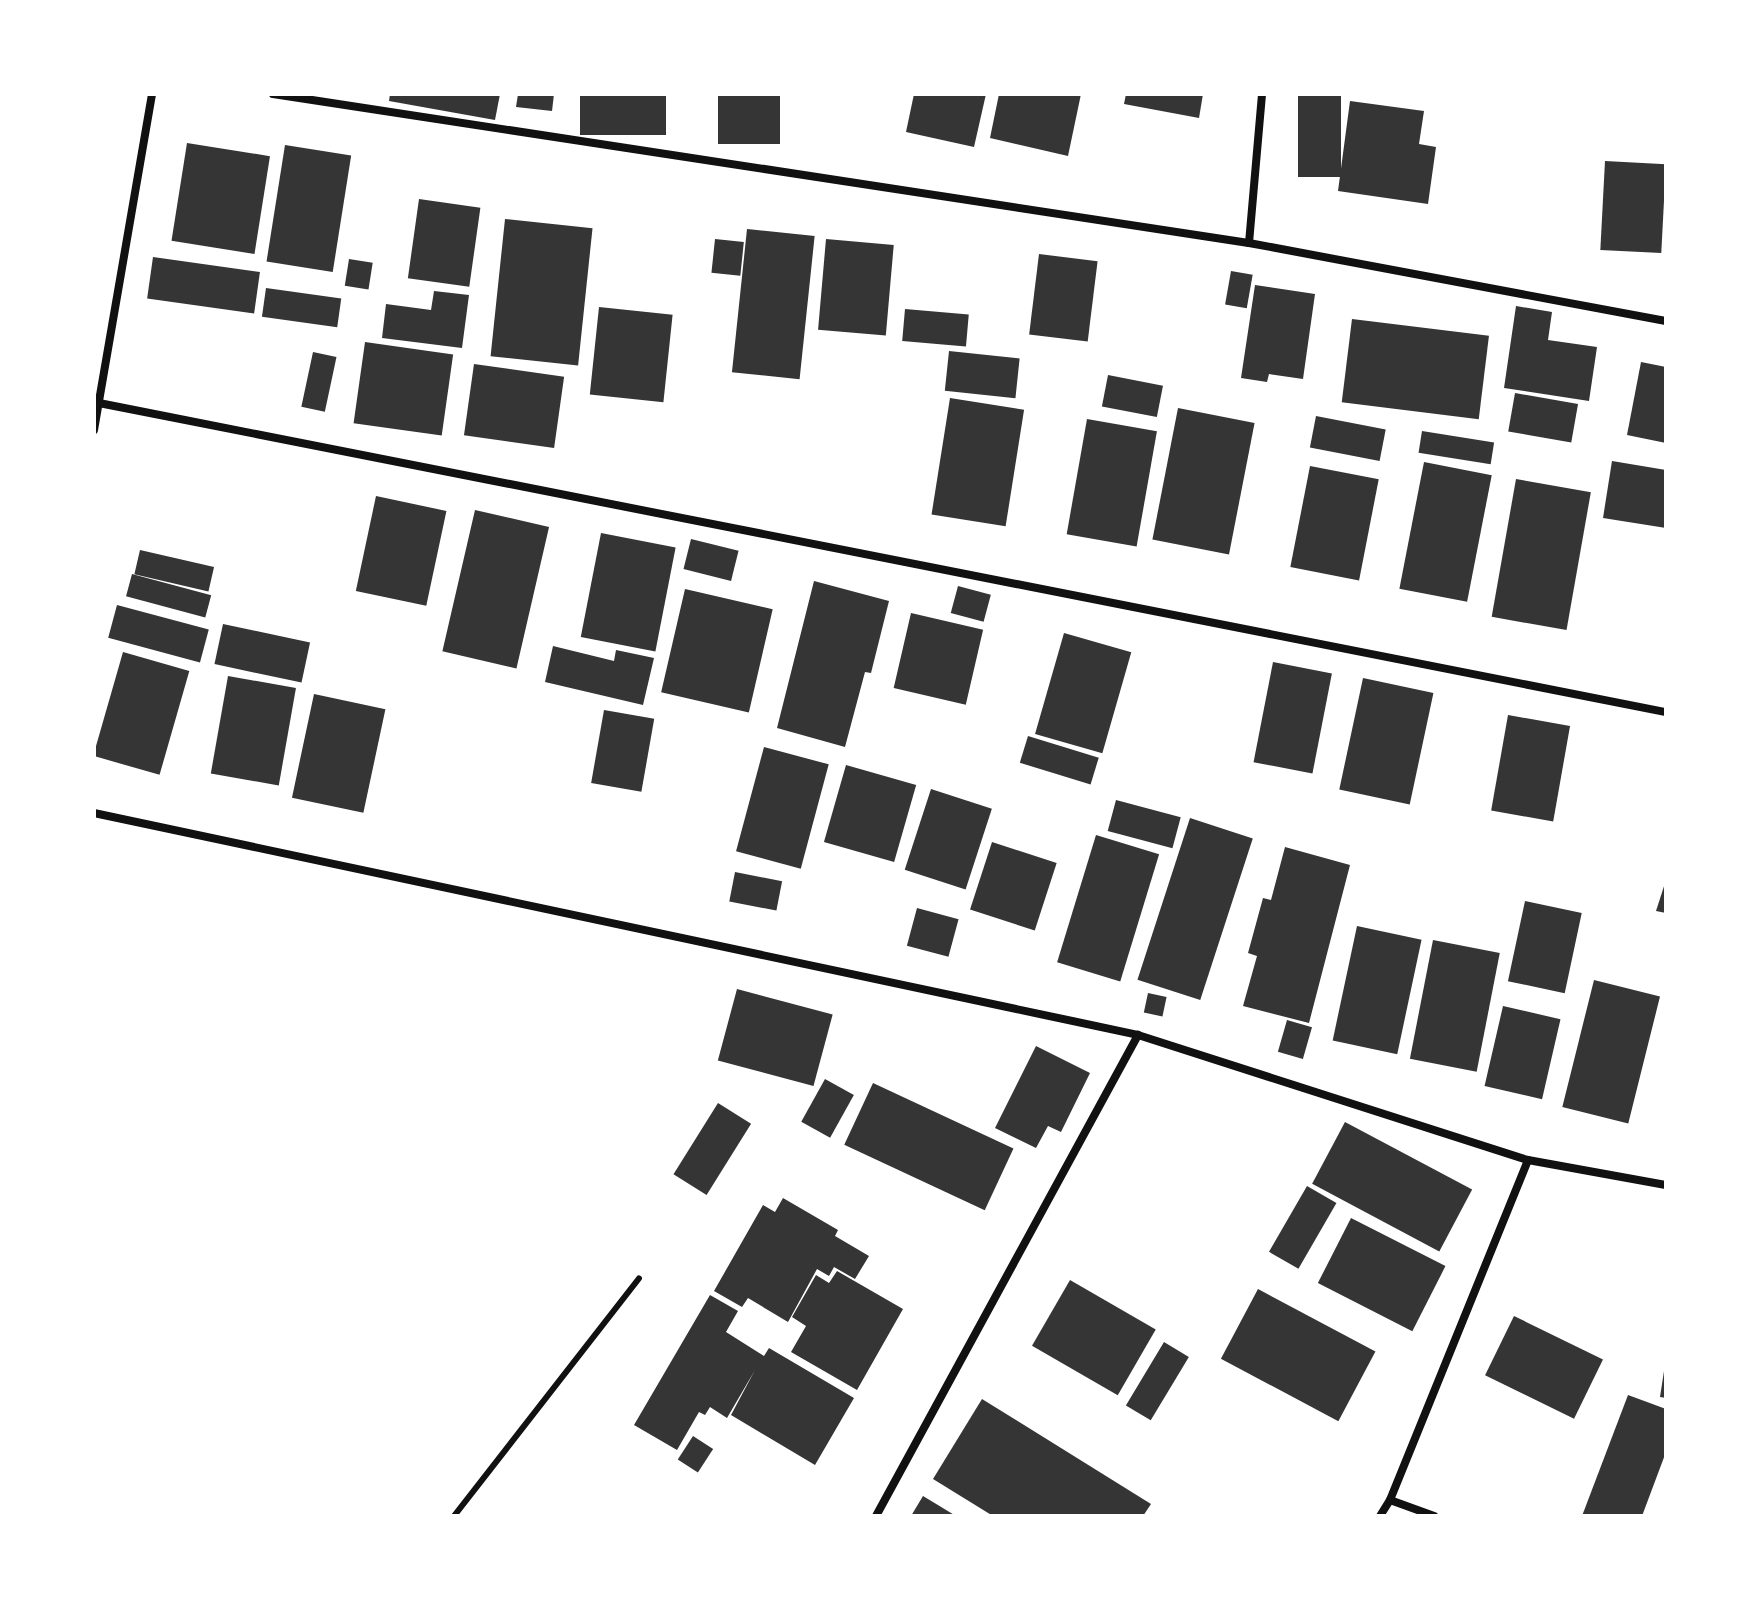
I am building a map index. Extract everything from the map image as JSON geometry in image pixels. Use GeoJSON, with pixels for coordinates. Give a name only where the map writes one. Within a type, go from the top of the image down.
{"type":"FeatureCollection","features":[{"type":"Feature","properties":{"kind":"street"},"geometry":{"type":"LineString","coordinates":[[94,430],[152,94]]}},
{"type":"Feature","properties":{"kind":"street"},"geometry":{"type":"LineString","coordinates":[[273,94],[1249,243],[1666,321]]}},
{"type":"Feature","properties":{"kind":"street"},"geometry":{"type":"LineString","coordinates":[[1249,243],[1262,94]]}},
{"type":"Feature","properties":{"kind":"street"},"geometry":{"type":"LineString","coordinates":[[99,403],[1666,712]]}},
{"type":"Feature","properties":{"kind":"street"},"geometry":{"type":"LineString","coordinates":[[94,813],[1138,1035],[1528,1160],[1666,1185]]}},
{"type":"Feature","properties":{"kind":"street"},"geometry":{"type":"LineString","coordinates":[[876,1516],[1138,1035]]}},
{"type":"Feature","properties":{"kind":"street"},"geometry":{"type":"LineString","coordinates":[[1380,1516],[1390,1500],[1528,1160]]}},
{"type":"Feature","properties":{"kind":"street"},"geometry":{"type":"LineString","coordinates":[[1390,1500],[1434,1516]]}},
{"type":"Feature","properties":{"kind":"lane"},"geometry":{"type":"LineString","coordinates":[[454,1516],[639,1278]]}},
{"type":"Feature","properties":{"kind":"building"},"geometry":{"type":"Polygon","coordinates":[[[390,94],[500,94],[495,120],[389,101],[390,94]]]}},
{"type":"Feature","properties":{"kind":"building"},"geometry":{"type":"Polygon","coordinates":[[[518,94],[554,94],[552,111],[516,107],[518,94]]]}},
{"type":"Feature","properties":{"kind":"building"},"geometry":{"type":"Polygon","coordinates":[[[580,94],[666,94],[666,135],[580,135],[580,94]]]}},
{"type":"Feature","properties":{"kind":"building"},"geometry":{"type":"Polygon","coordinates":[[[718,94],[780,94],[780,144],[718,144],[718,94]]]}},
{"type":"Feature","properties":{"kind":"building"},"geometry":{"type":"Polygon","coordinates":[[[914,94],[986,94],[974,147],[906,132],[914,94]]]}},
{"type":"Feature","properties":{"kind":"building"},"geometry":{"type":"Polygon","coordinates":[[[999,94],[1081,94],[1068,156],[990,138],[999,94]]]}},
{"type":"Feature","properties":{"kind":"building"},"geometry":{"type":"Polygon","coordinates":[[[1126,94],[1203,94],[1199,118],[1124,104],[1126,94]]]}},
{"type":"Feature","properties":{"kind":"building"},"geometry":{"type":"Polygon","coordinates":[[[1298,94],[1341,94],[1341,177],[1298,177],[1298,94]]]}},
{"type":"Feature","properties":{"kind":"building"},"geometry":{"type":"Polygon","coordinates":[[[1350,101],[1424,111],[1419,144],[1436,147],[1428,204],[1338,191],[1350,101]]]}},
{"type":"Feature","properties":{"kind":"building"},"geometry":{"type":"Polygon","coordinates":[[[187,143],[270,156],[254,254],[172,241],[187,143]]]}},
{"type":"Feature","properties":{"kind":"building"},"geometry":{"type":"Polygon","coordinates":[[[285,145],[351,155],[333,272],[267,262],[285,145]]]}},
{"type":"Feature","properties":{"kind":"building"},"geometry":{"type":"Polygon","coordinates":[[[1605,161],[1666,164],[1661,253],[1600,250],[1605,161]]]}},
{"type":"Feature","properties":{"kind":"building"},"geometry":{"type":"Polygon","coordinates":[[[419,199],[480,208],[469,287],[408,278],[419,199]]]}},
{"type":"Feature","properties":{"kind":"building"},"geometry":{"type":"Polygon","coordinates":[[[505,219],[593,228],[578,365],[491,356],[505,219]]]}},
{"type":"Feature","properties":{"kind":"building"},"geometry":{"type":"Polygon","coordinates":[[[747,229],[815,236],[800,379],[732,372],[747,229]]]}},
{"type":"Feature","properties":{"kind":"building"},"geometry":{"type":"Polygon","coordinates":[[[715,239],[744,242],[740,276],[711,273],[715,239]]]}},
{"type":"Feature","properties":{"kind":"building"},"geometry":{"type":"Polygon","coordinates":[[[826,239],[894,245],[886,336],[818,330],[826,239]]]}},
{"type":"Feature","properties":{"kind":"building"},"geometry":{"type":"Polygon","coordinates":[[[1039,254],[1098,261],[1088,342],[1029,334],[1039,254]]]}},
{"type":"Feature","properties":{"kind":"building"},"geometry":{"type":"Polygon","coordinates":[[[153,257],[260,272],[254,314],[147,299],[153,257]]]}},
{"type":"Feature","properties":{"kind":"building"},"geometry":{"type":"Polygon","coordinates":[[[349,259],[373,263],[368,289],[345,286],[349,259]]]}},
{"type":"Feature","properties":{"kind":"building"},"geometry":{"type":"Polygon","coordinates":[[[1231,271],[1253,275],[1247,308],[1225,304],[1231,271]]]}},
{"type":"Feature","properties":{"kind":"building"},"geometry":{"type":"Polygon","coordinates":[[[1255,285],[1315,294],[1303,379],[1269,374],[1267,382],[1241,378],[1255,285]]]}},
{"type":"Feature","properties":{"kind":"building"},"geometry":{"type":"Polygon","coordinates":[[[266,288],[341,299],[337,327],[262,317],[266,288]]]}},
{"type":"Feature","properties":{"kind":"building"},"geometry":{"type":"Polygon","coordinates":[[[434,291],[469,295],[462,348],[382,338],[386,304],[431,310],[434,291]]]}},
{"type":"Feature","properties":{"kind":"building"},"geometry":{"type":"Polygon","coordinates":[[[1516,306],[1552,312],[1548,340],[1597,347],[1589,401],[1504,388],[1516,306]]]}},
{"type":"Feature","properties":{"kind":"building"},"geometry":{"type":"Polygon","coordinates":[[[599,307],[673,315],[663,402],[590,395],[599,307]]]}},
{"type":"Feature","properties":{"kind":"building"},"geometry":{"type":"Polygon","coordinates":[[[905,309],[969,315],[966,346],[902,341],[905,309]]]}},
{"type":"Feature","properties":{"kind":"building"},"geometry":{"type":"Polygon","coordinates":[[[1352,319],[1489,336],[1479,419],[1342,402],[1352,319]]]}},
{"type":"Feature","properties":{"kind":"building"},"geometry":{"type":"Polygon","coordinates":[[[365,342],[453,354],[442,436],[354,423],[365,342]]]}},
{"type":"Feature","properties":{"kind":"building"},"geometry":{"type":"Polygon","coordinates":[[[949,351],[1020,358],[1015,398],[945,391],[949,351]]]}},
{"type":"Feature","properties":{"kind":"building"},"geometry":{"type":"Polygon","coordinates":[[[313,352],[336,357],[325,412],[301,407],[313,352]]]}},
{"type":"Feature","properties":{"kind":"building"},"geometry":{"type":"Polygon","coordinates":[[[1641,362],[1666,367],[1666,443],[1627,435],[1641,362]]]}},
{"type":"Feature","properties":{"kind":"building"},"geometry":{"type":"Polygon","coordinates":[[[474,364],[564,377],[554,448],[464,435],[474,364]]]}},
{"type":"Feature","properties":{"kind":"building"},"geometry":{"type":"Polygon","coordinates":[[[1108,375],[1163,386],[1157,417],[1102,406],[1108,375]]]}},
{"type":"Feature","properties":{"kind":"building"},"geometry":{"type":"Polygon","coordinates":[[[1515,393],[1578,404],[1571,443],[1508,431],[1515,393]]]}},
{"type":"Feature","properties":{"kind":"building"},"geometry":{"type":"Polygon","coordinates":[[[950,398],[1024,410],[1006,526],[932,515],[950,398]]]}},
{"type":"Feature","properties":{"kind":"building"},"geometry":{"type":"Polygon","coordinates":[[[1178,408],[1255,423],[1229,554],[1152,540],[1178,408]]]}},
{"type":"Feature","properties":{"kind":"building"},"geometry":{"type":"Polygon","coordinates":[[[1316,416],[1386,430],[1380,461],[1310,447],[1316,416]]]}},
{"type":"Feature","properties":{"kind":"building"},"geometry":{"type":"Polygon","coordinates":[[[1087,419],[1157,431],[1137,547],[1067,534],[1087,419]]]}},
{"type":"Feature","properties":{"kind":"building"},"geometry":{"type":"Polygon","coordinates":[[[1422,431],[1494,442],[1491,464],[1419,453],[1422,431]]]}},
{"type":"Feature","properties":{"kind":"building"},"geometry":{"type":"Polygon","coordinates":[[[1612,461],[1666,470],[1666,528],[1603,518],[1612,461]]]}},
{"type":"Feature","properties":{"kind":"building"},"geometry":{"type":"Polygon","coordinates":[[[1424,462],[1492,475],[1467,602],[1399,589],[1424,462]]]}},
{"type":"Feature","properties":{"kind":"building"},"geometry":{"type":"Polygon","coordinates":[[[1310,466],[1379,479],[1359,580],[1290,567],[1310,466]]]}},
{"type":"Feature","properties":{"kind":"building"},"geometry":{"type":"Polygon","coordinates":[[[1516,479],[1591,492],[1567,630],[1492,617],[1516,479]]]}},
{"type":"Feature","properties":{"kind":"building"},"geometry":{"type":"Polygon","coordinates":[[[376,496],[446,511],[426,606],[356,591],[376,496]]]}},
{"type":"Feature","properties":{"kind":"building"},"geometry":{"type":"Polygon","coordinates":[[[475,510],[549,527],[516,668],[442,651],[475,510]]]}},
{"type":"Feature","properties":{"kind":"building"},"geometry":{"type":"Polygon","coordinates":[[[601,533],[676,548],[655,652],[581,637],[601,533]]]}},
{"type":"Feature","properties":{"kind":"building"},"geometry":{"type":"Polygon","coordinates":[[[691,539],[739,551],[731,581],[684,569],[691,539]]]}},
{"type":"Feature","properties":{"kind":"building"},"geometry":{"type":"Polygon","coordinates":[[[140,550],[214,567],[208,591],[134,574],[140,550]]]}},
{"type":"Feature","properties":{"kind":"building"},"geometry":{"type":"Polygon","coordinates":[[[132,574],[211,595],[205,617],[126,596],[132,574]]]}},
{"type":"Feature","properties":{"kind":"building"},"geometry":{"type":"Polygon","coordinates":[[[814,581],[889,601],[871,673],[865,672],[845,747],[777,728],[814,581]]]}},
{"type":"Feature","properties":{"kind":"building"},"geometry":{"type":"Polygon","coordinates":[[[958,586],[991,595],[984,622],[951,613],[958,586]]]}},
{"type":"Feature","properties":{"kind":"building"},"geometry":{"type":"Polygon","coordinates":[[[685,589],[773,609],[749,713],[661,692],[685,589]]]}},
{"type":"Feature","properties":{"kind":"building"},"geometry":{"type":"Polygon","coordinates":[[[117,605],[209,630],[200,662],[108,638],[117,605]]]}},
{"type":"Feature","properties":{"kind":"building"},"geometry":{"type":"Polygon","coordinates":[[[911,613],[983,630],[966,705],[894,688],[911,613]]]}},
{"type":"Feature","properties":{"kind":"building"},"geometry":{"type":"Polygon","coordinates":[[[223,624],[310,643],[302,683],[214,664],[223,624]]]}},
{"type":"Feature","properties":{"kind":"building"},"geometry":{"type":"Polygon","coordinates":[[[1064,633],[1131,652],[1102,753],[1035,734],[1064,633]]]}},
{"type":"Feature","properties":{"kind":"building"},"geometry":{"type":"Polygon","coordinates":[[[553,646],[614,661],[616,650],[654,658],[643,705],[545,682],[553,646]]]}},
{"type":"Feature","properties":{"kind":"building"},"geometry":{"type":"Polygon","coordinates":[[[123,652],[189,671],[160,775],[94,756],[123,652]]]}},
{"type":"Feature","properties":{"kind":"building"},"geometry":{"type":"Polygon","coordinates":[[[1273,662],[1332,673],[1312,774],[1254,762],[1273,662]]]}},
{"type":"Feature","properties":{"kind":"building"},"geometry":{"type":"Polygon","coordinates":[[[228,676],[296,688],[279,785],[211,773],[228,676]]]}},
{"type":"Feature","properties":{"kind":"building"},"geometry":{"type":"Polygon","coordinates":[[[1363,678],[1433,693],[1410,804],[1339,790],[1363,678]]]}},
{"type":"Feature","properties":{"kind":"building"},"geometry":{"type":"Polygon","coordinates":[[[314,694],[385,709],[363,813],[292,798],[314,694]]]}},
{"type":"Feature","properties":{"kind":"building"},"geometry":{"type":"Polygon","coordinates":[[[604,710],[654,719],[641,792],[591,783],[604,710]]]}},
{"type":"Feature","properties":{"kind":"building"},"geometry":{"type":"Polygon","coordinates":[[[1508,715],[1570,726],[1553,821],[1491,811],[1508,715]]]}},
{"type":"Feature","properties":{"kind":"building"},"geometry":{"type":"Polygon","coordinates":[[[1028,736],[1099,758],[1091,784],[1020,763],[1028,736]]]}},
{"type":"Feature","properties":{"kind":"building"},"geometry":{"type":"Polygon","coordinates":[[[764,747],[829,764],[801,869],[736,851],[764,747]]]}},
{"type":"Feature","properties":{"kind":"building"},"geometry":{"type":"Polygon","coordinates":[[[846,765],[916,785],[894,862],[824,842],[846,765]]]}},
{"type":"Feature","properties":{"kind":"building"},"geometry":{"type":"Polygon","coordinates":[[[931,789],[992,809],[966,890],[905,870],[931,789]]]}},
{"type":"Feature","properties":{"kind":"building"},"geometry":{"type":"Polygon","coordinates":[[[1116,800],[1181,817],[1172,848],[1108,831],[1116,800]]]}},
{"type":"Feature","properties":{"kind":"building"},"geometry":{"type":"Polygon","coordinates":[[[1190,818],[1253,838],[1200,1000],[1137,980],[1190,818]]]}},
{"type":"Feature","properties":{"kind":"building"},"geometry":{"type":"Polygon","coordinates":[[[1096,835],[1159,854],[1120,981],[1057,962],[1096,835]]]}},
{"type":"Feature","properties":{"kind":"building"},"geometry":{"type":"Polygon","coordinates":[[[992,842],[1057,863],[1035,931],[970,910],[992,842]]]}},
{"type":"Feature","properties":{"kind":"building"},"geometry":{"type":"Polygon","coordinates":[[[1285,847],[1350,865],[1309,1023],[1243,1006],[1257,956],[1248,953],[1263,898],[1271,900],[1285,847]]]}},
{"type":"Feature","properties":{"kind":"building"},"geometry":{"type":"Polygon","coordinates":[[[735,872],[782,881],[776,911],[729,901],[735,872]]]}},
{"type":"Feature","properties":{"kind":"building"},"geometry":{"type":"Polygon","coordinates":[[[1666,880],[1666,913],[1656,911],[1666,880]]]}},
{"type":"Feature","properties":{"kind":"building"},"geometry":{"type":"Polygon","coordinates":[[[1525,901],[1582,913],[1565,993],[1508,981],[1525,901]]]}},
{"type":"Feature","properties":{"kind":"building"},"geometry":{"type":"Polygon","coordinates":[[[917,908],[959,919],[948,957],[907,946],[917,908]]]}},
{"type":"Feature","properties":{"kind":"building"},"geometry":{"type":"Polygon","coordinates":[[[1357,926],[1422,940],[1397,1054],[1333,1040],[1357,926]]]}},
{"type":"Feature","properties":{"kind":"building"},"geometry":{"type":"Polygon","coordinates":[[[1433,940],[1500,953],[1477,1072],[1410,1059],[1433,940]]]}},
{"type":"Feature","properties":{"kind":"building"},"geometry":{"type":"Polygon","coordinates":[[[1594,980],[1660,996],[1628,1124],[1562,1107],[1594,980]]]}},
{"type":"Feature","properties":{"kind":"building"},"geometry":{"type":"Polygon","coordinates":[[[737,989],[833,1015],[813,1086],[718,1060],[737,989]]]}},
{"type":"Feature","properties":{"kind":"building"},"geometry":{"type":"Polygon","coordinates":[[[1148,993],[1167,997],[1162,1017],[1144,1013],[1148,993]]]}},
{"type":"Feature","properties":{"kind":"building"},"geometry":{"type":"Polygon","coordinates":[[[1503,1006],[1560,1019],[1542,1099],[1485,1086],[1503,1006]]]}},
{"type":"Feature","properties":{"kind":"building"},"geometry":{"type":"Polygon","coordinates":[[[1287,1020],[1312,1027],[1303,1059],[1278,1052],[1287,1020]]]}},
{"type":"Feature","properties":{"kind":"building"},"geometry":{"type":"Polygon","coordinates":[[[1036,1046],[1090,1073],[1061,1132],[1048,1126],[1036,1148],[995,1128],[1036,1046]]]}},
{"type":"Feature","properties":{"kind":"building"},"geometry":{"type":"Polygon","coordinates":[[[825,1079],[854,1095],[830,1138],[801,1122],[825,1079]]]}},
{"type":"Feature","properties":{"kind":"building"},"geometry":{"type":"Polygon","coordinates":[[[873,1083],[1013,1149],[985,1210],[844,1145],[873,1083]]]}},
{"type":"Feature","properties":{"kind":"building"},"geometry":{"type":"Polygon","coordinates":[[[718,1103],[751,1124],[707,1195],[673,1174],[718,1103]]]}},
{"type":"Feature","properties":{"kind":"building"},"geometry":{"type":"Polygon","coordinates":[[[1345,1122],[1472,1190],[1439,1251],[1312,1184],[1345,1122]]]}},
{"type":"Feature","properties":{"kind":"building"},"geometry":{"type":"Polygon","coordinates":[[[1307,1186],[1336,1203],[1298,1269],[1269,1252],[1307,1186]]]}},
{"type":"Feature","properties":{"kind":"building"},"geometry":{"type":"Polygon","coordinates":[[[783,1198],[838,1230],[835,1236],[869,1256],[855,1279],[834,1267],[829,1276],[817,1269],[788,1322],[748,1298],[742,1307],[714,1291],[763,1205],[775,1212],[783,1198]]]}},
{"type":"Feature","properties":{"kind":"building"},"geometry":{"type":"Polygon","coordinates":[[[1351,1218],[1445,1266],[1412,1331],[1318,1283],[1351,1218]]]}},
{"type":"Feature","properties":{"kind":"building"},"geometry":{"type":"Polygon","coordinates":[[[837,1271],[903,1309],[857,1390],[791,1352],[806,1326],[792,1317],[816,1275],[829,1283],[837,1271]]]}},
{"type":"Feature","properties":{"kind":"building"},"geometry":{"type":"Polygon","coordinates":[[[1070,1280],[1156,1330],[1118,1395],[1032,1346],[1070,1280]]]}},
{"type":"Feature","properties":{"kind":"building"},"geometry":{"type":"Polygon","coordinates":[[[1258,1289],[1375,1351],[1338,1421],[1221,1359],[1258,1289]]]}},
{"type":"Feature","properties":{"kind":"building"},"geometry":{"type":"Polygon","coordinates":[[[710,1295],[738,1311],[726,1332],[764,1356],[769,1348],[854,1398],[815,1465],[731,1415],[755,1370],[727,1418],[710,1407],[705,1415],[699,1412],[677,1450],[634,1425],[710,1295]]]}},
{"type":"Feature","properties":{"kind":"building"},"geometry":{"type":"Polygon","coordinates":[[[1514,1316],[1603,1359],[1574,1419],[1485,1375],[1514,1316]]]}},
{"type":"Feature","properties":{"kind":"building"},"geometry":{"type":"Polygon","coordinates":[[[1164,1342],[1189,1357],[1151,1420],[1126,1405],[1164,1342]]]}},
{"type":"Feature","properties":{"kind":"building"},"geometry":{"type":"Polygon","coordinates":[[[1666,1372],[1666,1398],[1660,1397],[1666,1372]]]}},
{"type":"Feature","properties":{"kind":"building"},"geometry":{"type":"Polygon","coordinates":[[[1628,1395],[1666,1409],[1666,1452],[1642,1516],[1582,1516],[1628,1395]]]}},
{"type":"Feature","properties":{"kind":"building"},"geometry":{"type":"Polygon","coordinates":[[[982,1399],[1151,1504],[1143,1516],[993,1516],[933,1479],[982,1399]]]}},
{"type":"Feature","properties":{"kind":"building"},"geometry":{"type":"Polygon","coordinates":[[[693,1436],[713,1449],[698,1473],[678,1459],[693,1436]]]}},
{"type":"Feature","properties":{"kind":"building"},"geometry":{"type":"Polygon","coordinates":[[[923,1496],[956,1516],[911,1516],[923,1496]]]}}]}
